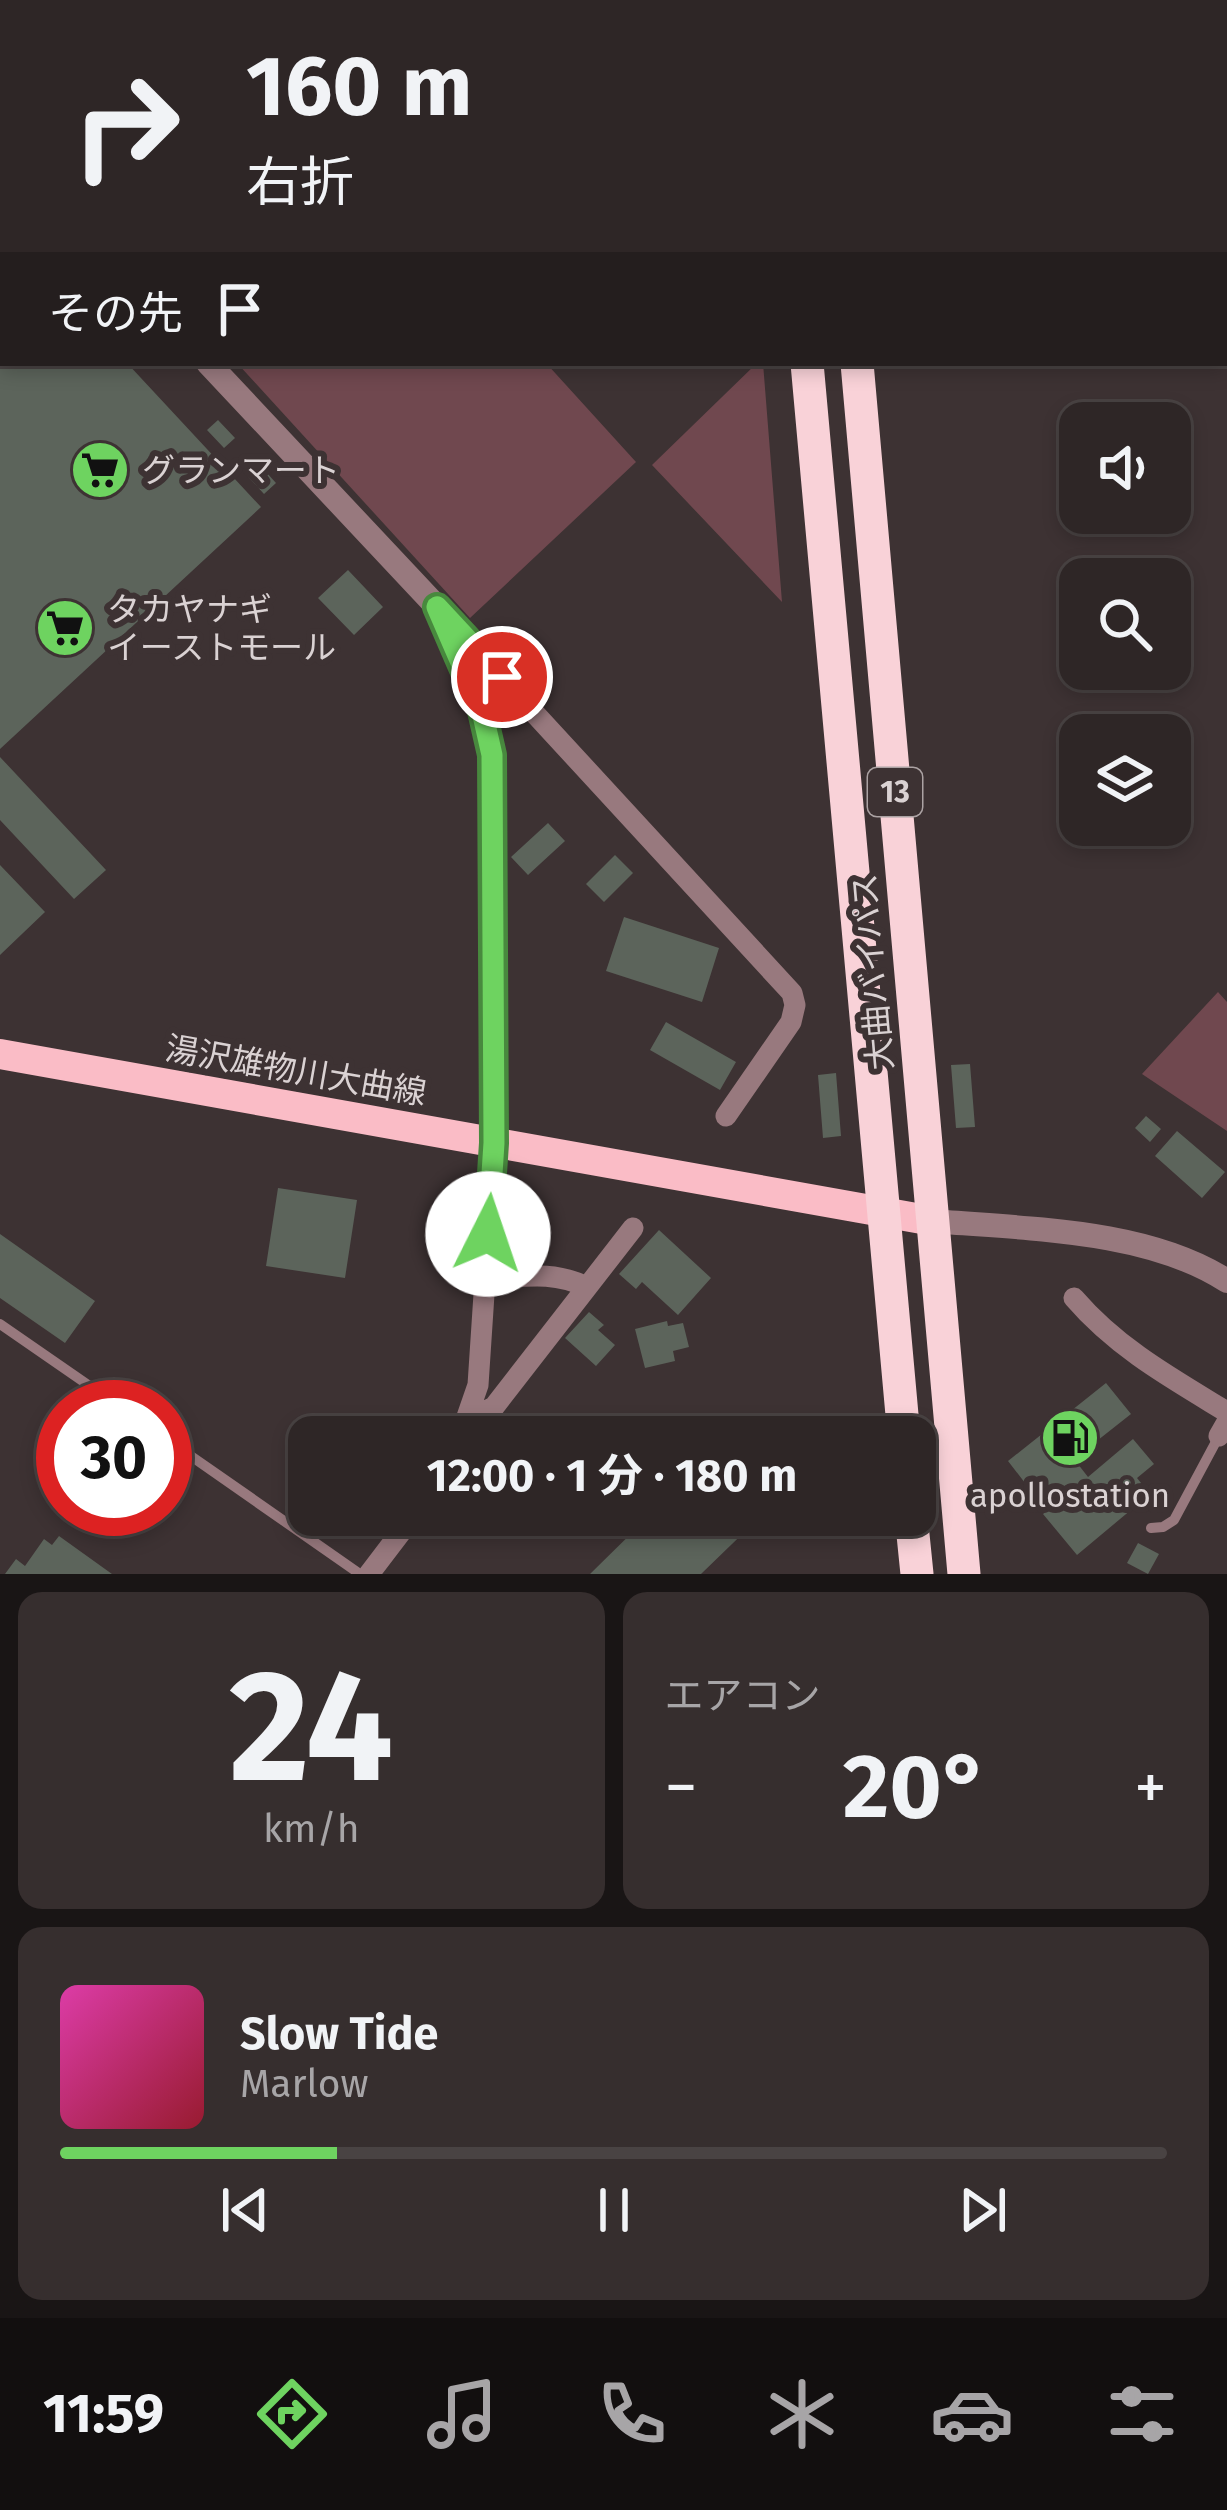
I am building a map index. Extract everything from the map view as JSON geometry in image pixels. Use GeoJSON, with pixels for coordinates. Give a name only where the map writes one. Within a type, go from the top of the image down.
{"type":"FeatureCollection","features":[{"type":"Feature","properties":{"kind":"highway","name":"大曲バイパス"},"geometry":{"type":"LineString","coordinates":[[807,366],[902,1416]]}},
{"type":"Feature","properties":{"kind":"highway","name":"大曲バイパス"},"geometry":{"type":"LineString","coordinates":[[857,366],[964,1574]]}},
{"type":"Feature","properties":{"kind":"highway"},"geometry":{"type":"LineString","coordinates":[[913,1536],[916,1574]]}},
{"type":"Feature","properties":{"kind":"main road","name":"湯沢雄物川大曲線"},"geometry":{"type":"LineString","coordinates":[[0,1054],[933,1221]]}},
{"type":"Feature","properties":{"kind":"street"},"geometry":{"type":"LineString","coordinates":[[211,366],[792,993],[791,1022],[726,1117]]}},
{"type":"Feature","properties":{"kind":"street"},"geometry":{"type":"LineString","coordinates":[[437,607],[482,711],[492,755],[494,1143],[478,1385],[467,1416]]}},
{"type":"Feature","properties":{"kind":"street"},"geometry":{"type":"LineString","coordinates":[[933,1221],[1083,1235],[1154,1250],[1227,1281]]}},
{"type":"Feature","properties":{"kind":"street"},"geometry":{"type":"LineString","coordinates":[[481,1416],[494,1407],[633,1228]]}},
{"type":"Feature","properties":{"kind":"street"},"geometry":{"type":"LineString","coordinates":[[485,1279],[549,1275],[567,1277],[586,1287]]}},
{"type":"Feature","properties":{"kind":"street"},"geometry":{"type":"LineString","coordinates":[[1074,1298],[1144,1362],[1227,1412]]}},
{"type":"Feature","properties":{"kind":"street"},"geometry":{"type":"LineString","coordinates":[[364,1574],[396,1536]]}},
{"type":"Feature","properties":{"kind":"lane"},"geometry":{"type":"LineString","coordinates":[[0,1324],[81,1380]]}},
{"type":"Feature","properties":{"kind":"lane"},"geometry":{"type":"LineString","coordinates":[[1151,1528],[1174,1520],[1223,1429]]}},
{"type":"Feature","properties":{"kind":"lane"},"geometry":{"type":"LineString","coordinates":[[192,1456],[364,1574]]}},
{"type":"Feature","properties":{"kind":"shaded area"},"geometry":{"type":"Polygon","coordinates":[[[240,366],[549,366],[636,462],[470,618],[240,366]]]}},
{"type":"Feature","properties":{"kind":"shaded area"},"geometry":{"type":"Polygon","coordinates":[[[754,366],[763,366],[782,602],[652,465],[754,366]]]}},
{"type":"Feature","properties":{"kind":"shaded area"},"geometry":{"type":"Polygon","coordinates":[[[1218,992],[1227,1002],[1227,1131],[1142,1074],[1218,992]]]}},
{"type":"Feature","properties":{"kind":"building","name":"タカヤナギ イーストモール"},"geometry":{"type":"Polygon","coordinates":[[[130,366],[261,507],[0,749],[0,369],[130,366]]]}},
{"type":"Feature","properties":{"kind":"building"},"geometry":{"type":"Polygon","coordinates":[[[218,420],[235,438],[224,448],[207,430],[218,420]]]}},
{"type":"Feature","properties":{"kind":"building"},"geometry":{"type":"Polygon","coordinates":[[[256,461],[276,483],[264,494],[244,472],[256,461]]]}},
{"type":"Feature","properties":{"kind":"building"},"geometry":{"type":"Polygon","coordinates":[[[348,570],[383,607],[354,635],[318,598],[348,570]]]}},
{"type":"Feature","properties":{"kind":"building"},"geometry":{"type":"Polygon","coordinates":[[[0,757],[106,870],[74,899],[0,820],[0,757]]]}},
{"type":"Feature","properties":{"kind":"building"},"geometry":{"type":"Polygon","coordinates":[[[548,823],[565,841],[528,875],[511,857],[548,823]]]}},
{"type":"Feature","properties":{"kind":"building"},"geometry":{"type":"Polygon","coordinates":[[[615,855],[633,873],[604,902],[586,884],[615,855]]]}},
{"type":"Feature","properties":{"kind":"building"},"geometry":{"type":"Polygon","coordinates":[[[0,865],[45,912],[0,955],[0,865]]]}},
{"type":"Feature","properties":{"kind":"building"},"geometry":{"type":"Polygon","coordinates":[[[624,917],[719,948],[702,1002],[606,971],[624,917]]]}},
{"type":"Feature","properties":{"kind":"building"},"geometry":{"type":"Polygon","coordinates":[[[666,1022],[736,1062],[720,1090],[650,1050],[666,1022]]]}},
{"type":"Feature","properties":{"kind":"building"},"geometry":{"type":"Polygon","coordinates":[[[970,1064],[975,1127],[956,1128],[951,1065],[970,1064]]]}},
{"type":"Feature","properties":{"kind":"building"},"geometry":{"type":"Polygon","coordinates":[[[836,1073],[841,1136],[823,1138],[818,1075],[836,1073]]]}},
{"type":"Feature","properties":{"kind":"building"},"geometry":{"type":"Polygon","coordinates":[[[1146,1116],[1161,1129],[1150,1142],[1135,1128],[1146,1116]]]}},
{"type":"Feature","properties":{"kind":"building"},"geometry":{"type":"Polygon","coordinates":[[[1177,1131],[1225,1172],[1202,1198],[1155,1156],[1177,1131]]]}},
{"type":"Feature","properties":{"kind":"building"},"geometry":{"type":"Polygon","coordinates":[[[278,1188],[357,1200],[345,1278],[266,1266],[278,1188]]]}},
{"type":"Feature","properties":{"kind":"building"},"geometry":{"type":"Polygon","coordinates":[[[659,1230],[711,1278],[678,1315],[642,1282],[636,1289],[619,1274],[659,1230]]]}},
{"type":"Feature","properties":{"kind":"building"},"geometry":{"type":"Polygon","coordinates":[[[0,1234],[95,1301],[65,1343],[0,1298],[0,1234]]]}},
{"type":"Feature","properties":{"kind":"building"},"geometry":{"type":"Polygon","coordinates":[[[589,1312],[604,1325],[598,1330],[615,1345],[596,1366],[565,1338],[589,1312]]]}},
{"type":"Feature","properties":{"kind":"building"},"geometry":{"type":"Polygon","coordinates":[[[667,1321],[668,1326],[683,1323],[689,1347],[673,1351],[675,1361],[645,1368],[635,1329],[667,1321]]]}},
{"type":"Feature","properties":{"kind":"building"},"geometry":{"type":"Polygon","coordinates":[[[1106,1383],[1131,1414],[1074,1459],[1088,1477],[1133,1439],[1154,1464],[1137,1478],[1150,1494],[1077,1555],[1043,1514],[1057,1503],[1042,1484],[1032,1492],[1008,1461],[1106,1383]]]}},
{"type":"Feature","properties":{"kind":"building"},"geometry":{"type":"Polygon","coordinates":[[[59,1536],[112,1574],[5,1574],[16,1559],[25,1566],[44,1539],[52,1545],[59,1536]]]}},
{"type":"Feature","properties":{"kind":"building"},"geometry":{"type":"Polygon","coordinates":[[[629,1536],[740,1536],[701,1574],[590,1574],[629,1536]]]}},
{"type":"Feature","properties":{"kind":"building"},"geometry":{"type":"Polygon","coordinates":[[[1138,1543],[1159,1554],[1148,1574],[1127,1563],[1138,1543]]]}},
{"type":"Feature","properties":{"kind":"place","name":"グランマート"},"geometry":{"type":"Point","coordinates":[100,470]}},
{"type":"Feature","properties":{"kind":"place","name":"タカヤナギ イーストモール"},"geometry":{"type":"Point","coordinates":[65,628]}},
{"type":"Feature","properties":{"kind":"place","name":"apollostation"},"geometry":{"type":"Point","coordinates":[1070,1438]}},
{"type":"Feature","properties":{"kind":"route"},"geometry":{"type":"LineString","coordinates":[[488,1234],[494,1143],[492,755],[482,711],[437,607],[502,677]]}}]}
